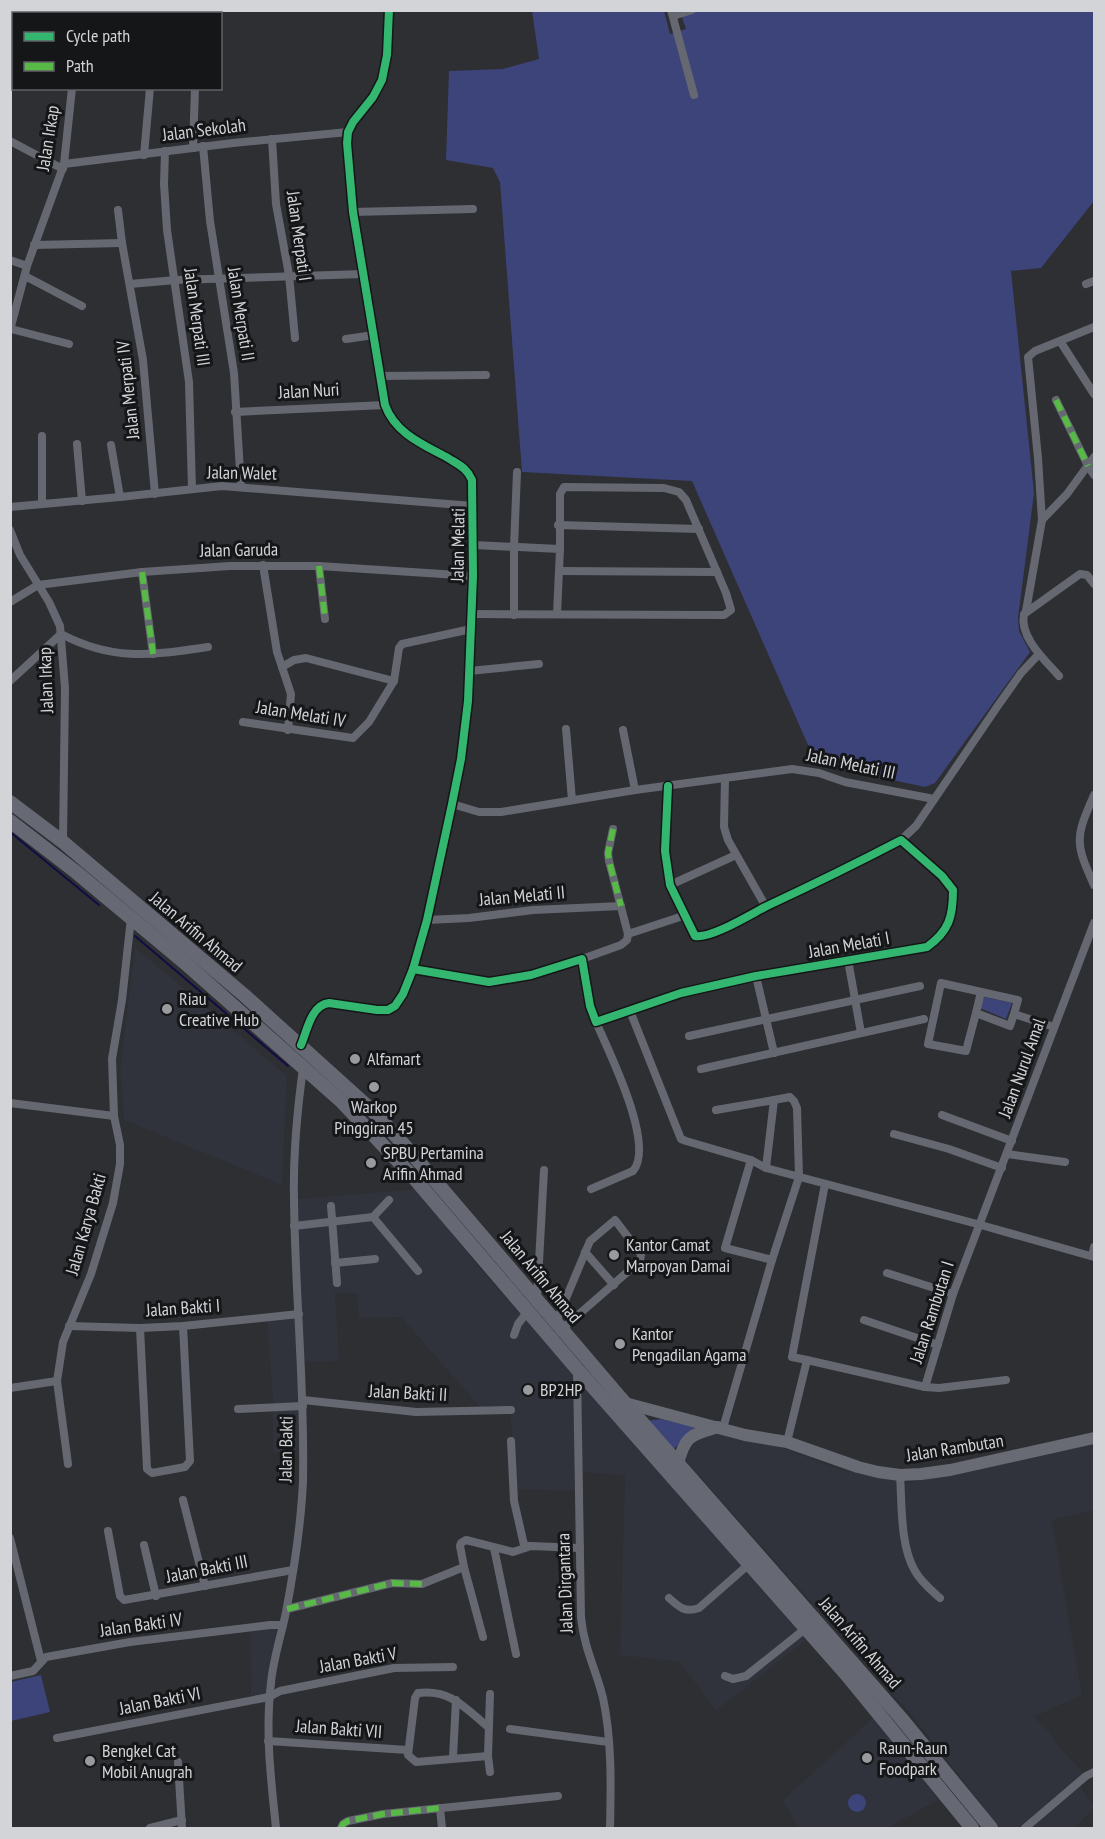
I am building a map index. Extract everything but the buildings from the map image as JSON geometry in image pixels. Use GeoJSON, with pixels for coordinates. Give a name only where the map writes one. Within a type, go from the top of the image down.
{"type":"FeatureCollection","features":[{"type":"Feature","properties":{"kind":"main road","name":"Jalan Arifin Ahmad"},"geometry":{"type":"LineString","coordinates":[[10,802],[63,842],[80,867],[131,918],[342,1101],[367,1126],[748,1565],[805,1629],[851,1670],[955,1782],[991,1828]]}},
{"type":"Feature","properties":{"kind":"main road","name":"Jalan Arifin Ahmad"},"geometry":{"type":"LineString","coordinates":[[10,821],[80,867],[244,995],[377,1115],[678,1464],[851,1670],[972,1828]]}},
{"type":"Feature","properties":{"kind":"main road"},"geometry":{"type":"LineString","coordinates":[[470,1243],[480,1233]]}},
{"type":"Feature","properties":{"kind":"main road","name":"Jalan Rambutan"},"geometry":{"type":"LineString","coordinates":[[625,1403],[746,1435],[787,1442],[858,1467],[900,1475],[950,1470],[1095,1438]]}},
{"type":"Feature","properties":{"kind":"main road"},"geometry":{"type":"LineString","coordinates":[[678,1464],[681,1449],[687,1439],[721,1427]]}},
{"type":"Feature","properties":{"kind":"street"},"geometry":{"type":"LineString","coordinates":[[348,132],[382,80],[387,55],[389,10]]}},
{"type":"Feature","properties":{"kind":"street"},"geometry":{"type":"LineString","coordinates":[[692,10],[672,13],[694,95]]}},
{"type":"Feature","properties":{"kind":"street","name":"Jalan Irkap"},"geometry":{"type":"LineString","coordinates":[[11,328],[27,266],[63,166],[72,90]]}},
{"type":"Feature","properties":{"kind":"street"},"geometry":{"type":"LineString","coordinates":[[144,155],[150,90]]}},
{"type":"Feature","properties":{"kind":"street"},"geometry":{"type":"LineString","coordinates":[[193,148],[195,90]]}},
{"type":"Feature","properties":{"kind":"street","name":"Jalan Sekolah"},"geometry":{"type":"LineString","coordinates":[[63,166],[203,146],[348,132]]}},
{"type":"Feature","properties":{"kind":"street","name":"Jalan Melati"},"geometry":{"type":"LineString","coordinates":[[301,1046],[315,1011],[321,1005],[329,1003],[388,1010],[398,1002],[413,969],[427,920],[465,734],[472,614],[472,480],[465,468],[404,433],[393,421],[385,405],[354,212],[347,156],[348,132]]}},
{"type":"Feature","properties":{"kind":"street","name":"Jalan Merpati I"},"geometry":{"type":"LineString","coordinates":[[272,139],[276,204],[289,275],[296,338]]}},
{"type":"Feature","properties":{"kind":"street"},"geometry":{"type":"LineString","coordinates":[[10,141],[63,166]]}},
{"type":"Feature","properties":{"kind":"street","name":"Jalan Merpati II"},"geometry":{"type":"LineString","coordinates":[[203,146],[206,191],[234,373],[241,487]]}},
{"type":"Feature","properties":{"kind":"street","name":"Jalan Merpati III"},"geometry":{"type":"LineString","coordinates":[[165,151],[165,206],[189,382],[192,489]]}},
{"type":"Feature","properties":{"kind":"street"},"geometry":{"type":"LineString","coordinates":[[354,212],[473,209]]}},
{"type":"Feature","properties":{"kind":"street","name":"Jalan Merpati IV"},"geometry":{"type":"LineString","coordinates":[[118,210],[143,360],[155,494]]}},
{"type":"Feature","properties":{"kind":"street"},"geometry":{"type":"LineString","coordinates":[[34,245],[122,243]]}},
{"type":"Feature","properties":{"kind":"street"},"geometry":{"type":"LineString","coordinates":[[10,260],[27,266]]}},
{"type":"Feature","properties":{"kind":"street"},"geometry":{"type":"LineString","coordinates":[[130,284],[289,275],[364,274]]}},
{"type":"Feature","properties":{"kind":"street"},"geometry":{"type":"LineString","coordinates":[[25,276],[82,306]]}},
{"type":"Feature","properties":{"kind":"street"},"geometry":{"type":"LineString","coordinates":[[1059,676],[1039,654],[1024,626],[1023,616],[1026,611],[1042,520],[1028,360],[1029,354],[1035,351],[1095,327]]}},
{"type":"Feature","properties":{"kind":"street"},"geometry":{"type":"LineString","coordinates":[[11,328],[69,344]]}},
{"type":"Feature","properties":{"kind":"street"},"geometry":{"type":"LineString","coordinates":[[346,339],[374,335]]}},
{"type":"Feature","properties":{"kind":"street"},"geometry":{"type":"LineString","coordinates":[[1060,341],[1095,394]]}},
{"type":"Feature","properties":{"kind":"street"},"geometry":{"type":"LineString","coordinates":[[380,376],[486,375]]}},
{"type":"Feature","properties":{"kind":"street"},"geometry":{"type":"LineString","coordinates":[[1056,400],[1088,466],[1095,475]]}},
{"type":"Feature","properties":{"kind":"street","name":"Jalan Nuri"},"geometry":{"type":"LineString","coordinates":[[235,412],[385,405]]}},
{"type":"Feature","properties":{"kind":"street"},"geometry":{"type":"LineString","coordinates":[[42,436],[42,503]]}},
{"type":"Feature","properties":{"kind":"street"},"geometry":{"type":"LineString","coordinates":[[76,444],[82,501]]}},
{"type":"Feature","properties":{"kind":"street"},"geometry":{"type":"LineString","coordinates":[[111,445],[120,497]]}},
{"type":"Feature","properties":{"kind":"street"},"geometry":{"type":"LineString","coordinates":[[1042,520],[1067,494],[1095,458]]}},
{"type":"Feature","properties":{"kind":"street"},"geometry":{"type":"LineString","coordinates":[[514,615],[517,472]]}},
{"type":"Feature","properties":{"kind":"street","name":"Jalan Walet"},"geometry":{"type":"LineString","coordinates":[[10,507],[155,494],[210,486],[473,506]]}},
{"type":"Feature","properties":{"kind":"street"},"geometry":{"type":"LineString","coordinates":[[472,614],[726,615],[730,612],[731,605],[684,496],[674,490],[664,488],[564,487],[560,494],[558,525],[560,549],[557,614]]}},
{"type":"Feature","properties":{"kind":"street"},"geometry":{"type":"LineString","coordinates":[[558,525],[699,529]]}},
{"type":"Feature","properties":{"kind":"street","name":"Jalan Irkap"},"geometry":{"type":"LineString","coordinates":[[10,530],[20,555],[58,620],[61,634],[65,688],[63,842]]}},
{"type":"Feature","properties":{"kind":"street"},"geometry":{"type":"LineString","coordinates":[[473,545],[560,549]]}},
{"type":"Feature","properties":{"kind":"street"},"geometry":{"type":"LineString","coordinates":[[262,565],[274,633],[291,694],[288,730]]}},
{"type":"Feature","properties":{"kind":"street","name":"Jalan Garuda"},"geometry":{"type":"LineString","coordinates":[[10,602],[39,585],[142,572],[262,565],[319,566],[473,576]]}},
{"type":"Feature","properties":{"kind":"street"},"geometry":{"type":"LineString","coordinates":[[319,566],[324,619]]}},
{"type":"Feature","properties":{"kind":"street"},"geometry":{"type":"LineString","coordinates":[[558,571],[717,572]]}},
{"type":"Feature","properties":{"kind":"street"},"geometry":{"type":"LineString","coordinates":[[142,572],[153,654]]}},
{"type":"Feature","properties":{"kind":"street"},"geometry":{"type":"LineString","coordinates":[[1026,611],[1080,574],[1086,574],[1095,584]]}},
{"type":"Feature","properties":{"kind":"street","name":"Jalan Melati IV"},"geometry":{"type":"LineString","coordinates":[[243,722],[346,739],[354,738],[369,722],[394,681],[399,648],[403,643],[471,629]]}},
{"type":"Feature","properties":{"kind":"street"},"geometry":{"type":"LineString","coordinates":[[10,681],[61,634],[87,646],[128,655],[153,654],[208,646]]}},
{"type":"Feature","properties":{"kind":"street"},"geometry":{"type":"LineString","coordinates":[[668,786],[665,851],[670,885],[692,934],[700,936],[736,922],[901,840],[916,826],[997,707],[1039,654]]}},
{"type":"Feature","properties":{"kind":"street"},"geometry":{"type":"LineString","coordinates":[[282,667],[299,658],[310,658],[394,681]]}},
{"type":"Feature","properties":{"kind":"street"},"geometry":{"type":"LineString","coordinates":[[469,671],[539,664]]}},
{"type":"Feature","properties":{"kind":"street"},"geometry":{"type":"LineString","coordinates":[[566,729],[572,800]]}},
{"type":"Feature","properties":{"kind":"street"},"geometry":{"type":"LineString","coordinates":[[623,730],[635,790]]}},
{"type":"Feature","properties":{"kind":"street","name":"Jalan Melati III"},"geometry":{"type":"LineString","coordinates":[[452,804],[472,811],[487,812],[792,769],[805,770],[844,782],[934,799]]}},
{"type":"Feature","properties":{"kind":"street"},"geometry":{"type":"LineString","coordinates":[[725,778],[723,821],[729,840],[766,907]]}},
{"type":"Feature","properties":{"kind":"street"},"geometry":{"type":"LineString","coordinates":[[1095,795],[1081,827],[1079,843],[1082,857],[1095,885]]}},
{"type":"Feature","properties":{"kind":"street"},"geometry":{"type":"LineString","coordinates":[[413,969],[469,980],[501,981],[531,975],[624,944],[628,934],[608,853],[613,829]]}},
{"type":"Feature","properties":{"kind":"street","name":"Jalan Melati I"},"geometry":{"type":"LineString","coordinates":[[596,1022],[681,993],[756,976],[927,947],[943,933],[949,922],[953,890],[942,876],[901,840]]}},
{"type":"Feature","properties":{"kind":"street"},"geometry":{"type":"LineString","coordinates":[[670,885],[736,855]]}},
{"type":"Feature","properties":{"kind":"street","name":"Jalan Melati II"},"geometry":{"type":"LineString","coordinates":[[427,920],[469,918],[533,910],[621,906]]}},
{"type":"Feature","properties":{"kind":"street"},"geometry":{"type":"LineString","coordinates":[[628,934],[683,916]]}},
{"type":"Feature","properties":{"kind":"street","name":"Jalan Karya Bakti"},"geometry":{"type":"LineString","coordinates":[[68,1464],[57,1381],[63,1342],[91,1274],[113,1203],[120,1164],[120,1145],[114,1116],[112,1059],[122,1000],[131,918]]}},
{"type":"Feature","properties":{"kind":"street","name":"Jalan Nurul Amal"},"geometry":{"type":"LineString","coordinates":[[981,1225],[1095,923]]}},
{"type":"Feature","properties":{"kind":"street"},"geometry":{"type":"LineString","coordinates":[[582,959],[590,1006],[633,1113],[639,1149],[637,1166],[633,1171],[591,1189]]}},
{"type":"Feature","properties":{"kind":"street"},"geometry":{"type":"LineString","coordinates":[[848,960],[861,1033]]}},
{"type":"Feature","properties":{"kind":"street"},"geometry":{"type":"LineString","coordinates":[[756,976],[774,1053]]}},
{"type":"Feature","properties":{"kind":"street"},"geometry":{"type":"LineString","coordinates":[[976,1013],[1010,1026],[1018,1000],[941,983],[927,1044],[966,1052],[981,992]]}},
{"type":"Feature","properties":{"kind":"street"},"geometry":{"type":"LineString","coordinates":[[689,1036],[920,986]]}},
{"type":"Feature","properties":{"kind":"street"},"geometry":{"type":"LineString","coordinates":[[630,1011],[681,1139],[751,1160],[766,1168],[1093,1257],[1095,1247]]}},
{"type":"Feature","properties":{"kind":"street"},"geometry":{"type":"LineString","coordinates":[[1014,1014],[1054,1027]]}},
{"type":"Feature","properties":{"kind":"street"},"geometry":{"type":"LineString","coordinates":[[701,1069],[924,1019]]}},
{"type":"Feature","properties":{"kind":"street","name":"Jalan Bakti"},"geometry":{"type":"LineString","coordinates":[[276,1828],[268,1741],[269,1697],[287,1609],[301,1508],[303,1403],[294,1226],[296,1118],[303,1068]]}},
{"type":"Feature","properties":{"kind":"street"},"geometry":{"type":"LineString","coordinates":[[716,1110],[788,1097],[792,1099],[796,1104],[799,1177],[721,1427]]}},
{"type":"Feature","properties":{"kind":"street"},"geometry":{"type":"LineString","coordinates":[[766,1168],[774,1100]]}},
{"type":"Feature","properties":{"kind":"street"},"geometry":{"type":"LineString","coordinates":[[10,1103],[114,1116]]}},
{"type":"Feature","properties":{"kind":"street"},"geometry":{"type":"LineString","coordinates":[[942,1115],[1012,1141]]}},
{"type":"Feature","properties":{"kind":"street"},"geometry":{"type":"LineString","coordinates":[[894,1134],[949,1149],[1002,1168]]}},
{"type":"Feature","properties":{"kind":"street"},"geometry":{"type":"LineString","coordinates":[[1007,1154],[1065,1162]]}},
{"type":"Feature","properties":{"kind":"street"},"geometry":{"type":"LineString","coordinates":[[751,1160],[725,1248],[772,1260]]}},
{"type":"Feature","properties":{"kind":"street"},"geometry":{"type":"LineString","coordinates":[[537,1299],[544,1170]]}},
{"type":"Feature","properties":{"kind":"street"},"geometry":{"type":"LineString","coordinates":[[787,1442],[807,1360],[792,1357],[825,1184]]}},
{"type":"Feature","properties":{"kind":"street"},"geometry":{"type":"LineString","coordinates":[[294,1226],[373,1217],[389,1200]]}},
{"type":"Feature","properties":{"kind":"street"},"geometry":{"type":"LineString","coordinates":[[331,1206],[337,1283]]}},
{"type":"Feature","properties":{"kind":"street"},"geometry":{"type":"LineString","coordinates":[[373,1217],[418,1271]]}},
{"type":"Feature","properties":{"kind":"street"},"geometry":{"type":"LineString","coordinates":[[615,1220],[641,1254],[640,1262],[559,1326],[590,1241],[615,1220]]}},
{"type":"Feature","properties":{"kind":"street","name":"Jalan Rambutan I"},"geometry":{"type":"LineString","coordinates":[[807,1360],[924,1387],[953,1294],[981,1225]]}},
{"type":"Feature","properties":{"kind":"street"},"geometry":{"type":"LineString","coordinates":[[585,1252],[614,1284]]}},
{"type":"Feature","properties":{"kind":"street"},"geometry":{"type":"LineString","coordinates":[[335,1263],[375,1259]]}},
{"type":"Feature","properties":{"kind":"street"},"geometry":{"type":"LineString","coordinates":[[886,1273],[953,1294]]}},
{"type":"Feature","properties":{"kind":"street"},"geometry":{"type":"LineString","coordinates":[[514,1335],[518,1324],[528,1311]]}},
{"type":"Feature","properties":{"kind":"street","name":"Jalan Bakti I"},"geometry":{"type":"LineString","coordinates":[[69,1326],[140,1328],[183,1326],[299,1314]]}},
{"type":"Feature","properties":{"kind":"street"},"geometry":{"type":"LineString","coordinates":[[864,1320],[938,1345]]}},
{"type":"Feature","properties":{"kind":"street"},"geometry":{"type":"LineString","coordinates":[[140,1328],[147,1469],[152,1473],[185,1467],[190,1461],[183,1326]]}},
{"type":"Feature","properties":{"kind":"street","name":"Jalan Dirgantara"},"geometry":{"type":"LineString","coordinates":[[577,1369],[582,1629],[590,1663],[602,1697],[611,1786],[610,1828]]}},
{"type":"Feature","properties":{"kind":"street"},"geometry":{"type":"LineString","coordinates":[[924,1387],[939,1388],[1006,1380]]}},
{"type":"Feature","properties":{"kind":"street"},"geometry":{"type":"LineString","coordinates":[[10,1388],[57,1381]]}},
{"type":"Feature","properties":{"kind":"street","name":"Jalan Bakti II"},"geometry":{"type":"LineString","coordinates":[[238,1409],[303,1403],[416,1412],[511,1410]]}},
{"type":"Feature","properties":{"kind":"street"},"geometry":{"type":"LineString","coordinates":[[510,1441],[514,1501],[524,1545],[528,1546]]}},
{"type":"Feature","properties":{"kind":"street"},"geometry":{"type":"LineString","coordinates":[[900,1475],[908,1556],[922,1582],[940,1599]]}},
{"type":"Feature","properties":{"kind":"street"},"geometry":{"type":"LineString","coordinates":[[183,1500],[205,1586]]}},
{"type":"Feature","properties":{"kind":"street","name":"Jalan Bakti III"},"geometry":{"type":"LineString","coordinates":[[108,1531],[122,1599],[156,1596],[293,1570]]}},
{"type":"Feature","properties":{"kind":"street"},"geometry":{"type":"LineString","coordinates":[[10,1538],[41,1661]]}},
{"type":"Feature","properties":{"kind":"street"},"geometry":{"type":"LineString","coordinates":[[483,1637],[464,1567],[460,1548],[462,1542],[475,1542],[513,1552],[528,1546],[580,1548]]}},
{"type":"Feature","properties":{"kind":"street"},"geometry":{"type":"LineString","coordinates":[[144,1545],[156,1596]]}},
{"type":"Feature","properties":{"kind":"street"},"geometry":{"type":"LineString","coordinates":[[494,1548],[516,1654]]}},
{"type":"Feature","properties":{"kind":"street"},"geometry":{"type":"LineString","coordinates":[[669,1598],[682,1609],[689,1611],[699,1608],[748,1565]]}},
{"type":"Feature","properties":{"kind":"street"},"geometry":{"type":"LineString","coordinates":[[287,1609],[392,1583],[422,1584],[464,1567]]}},
{"type":"Feature","properties":{"kind":"street","name":"Jalan Bakti IV"},"geometry":{"type":"LineString","coordinates":[[10,1676],[33,1671],[46,1657],[130,1642],[270,1624],[283,1625]]}},
{"type":"Feature","properties":{"kind":"street"},"geometry":{"type":"LineString","coordinates":[[725,1676],[733,1679],[747,1676],[805,1629]]}},
{"type":"Feature","properties":{"kind":"street","name":"Jalan Bakti V"},"geometry":{"type":"LineString","coordinates":[[269,1697],[280,1691],[394,1668],[453,1667]]}},
{"type":"Feature","properties":{"kind":"street"},"geometry":{"type":"LineString","coordinates":[[488,1727],[456,1700],[440,1693],[417,1694],[408,1750],[409,1758],[416,1762],[453,1757],[488,1756]]}},
{"type":"Feature","properties":{"kind":"street"},"geometry":{"type":"LineString","coordinates":[[490,1694],[488,1727],[490,1772]]}},
{"type":"Feature","properties":{"kind":"street","name":"Jalan Bakti VI"},"geometry":{"type":"LineString","coordinates":[[57,1738],[269,1697]]}},
{"type":"Feature","properties":{"kind":"street"},"geometry":{"type":"LineString","coordinates":[[453,1757],[456,1700]]}},
{"type":"Feature","properties":{"kind":"street"},"geometry":{"type":"LineString","coordinates":[[510,1729],[608,1742]]}},
{"type":"Feature","properties":{"kind":"street","name":"Jalan Bakti VII"},"geometry":{"type":"LineString","coordinates":[[268,1741],[408,1750]]}},
{"type":"Feature","properties":{"kind":"street"},"geometry":{"type":"LineString","coordinates":[[150,1828],[182,1824],[178,1762]]}},
{"type":"Feature","properties":{"kind":"street"},"geometry":{"type":"LineString","coordinates":[[1025,1828],[1086,1776],[1095,1772]]}},
{"type":"Feature","properties":{"kind":"street"},"geometry":{"type":"LineString","coordinates":[[341,1828],[348,1821],[383,1814],[558,1796]]}},
{"type":"Feature","properties":{"kind":"street"},"geometry":{"type":"LineString","coordinates":[[440,1808],[442,1828]]}},
{"type":"Feature","properties":{"kind":"shaded area"},"geometry":{"type":"Polygon","coordinates":[[[532,11],[664,11],[670,34],[686,29],[680,11],[1094,11],[1094,201],[1041,268],[1011,271],[1034,493],[1018,618],[1019,631],[1030,652],[935,783],[925,787],[818,764],[692,481],[522,472],[500,182],[493,168],[446,160],[449,71],[503,69],[539,59],[532,11]]]}},
{"type":"Feature","properties":{"kind":"shaded area","name":"Riau Creative Hub"},"geometry":{"type":"Polygon","coordinates":[[[135,947],[287,1076],[282,1185],[124,1120],[120,1070],[135,947]]]}},
{"type":"Feature","properties":{"kind":"shaded area"},"geometry":{"type":"Polygon","coordinates":[[[984,997],[1012,1003],[1006,1019],[980,1008],[984,997]]]}},
{"type":"Feature","properties":{"kind":"shaded area"},"geometry":{"type":"Polygon","coordinates":[[[418,1189],[482,1271],[806,1640],[716,1711],[680,1662],[620,1655],[625,1476],[574,1471],[574,1491],[515,1489],[510,1406],[480,1407],[401,1317],[359,1318],[357,1293],[335,1293],[339,1361],[305,1362],[296,1199],[418,1189]]]}},
{"type":"Feature","properties":{"kind":"shaded area"},"geometry":{"type":"Polygon","coordinates":[[[267,1315],[295,1319],[299,1449],[273,1453],[273,1403],[267,1315]]]}},
{"type":"Feature","properties":{"kind":"shaded area"},"geometry":{"type":"Polygon","coordinates":[[[661,1419],[695,1427],[674,1449],[646,1421],[661,1419]]]}},
{"type":"Feature","properties":{"kind":"shaded area"},"geometry":{"type":"Polygon","coordinates":[[[713,1427],[783,1448],[836,1468],[907,1483],[1094,1444],[1094,1510],[1052,1520],[1082,1695],[1034,1717],[1085,1774],[1078,1783],[1094,1807],[1076,1828],[1000,1828],[915,1719],[688,1463],[681,1448],[713,1427]]]}},
{"type":"Feature","properties":{"kind":"shaded area"},"geometry":{"type":"Polygon","coordinates":[[[278,1628],[267,1694],[251,1696],[250,1630],[278,1628]]]}},
{"type":"Feature","properties":{"kind":"shaded area"},"geometry":{"type":"Polygon","coordinates":[[[41,1675],[50,1712],[11,1721],[11,1682],[41,1675]]]}},
{"type":"Feature","properties":{"kind":"shaded area","name":"Raun-Raun Foodpark"},"geometry":{"type":"Polygon","coordinates":[[[874,1717],[938,1800],[887,1828],[799,1828],[782,1801],[874,1717]]]}},
{"type":"Feature","properties":{"kind":"shaded area"},"geometry":{"type":"Polygon","coordinates":[[[853,1794],[861,1794],[866,1799],[864,1810],[853,1812],[848,1807],[848,1799],[853,1794]]]}},
{"type":"Feature","properties":{"kind":"waterway"},"geometry":{"type":"LineString","coordinates":[[10,832],[99,905]]}},
{"type":"Feature","properties":{"kind":"waterway"},"geometry":{"type":"LineString","coordinates":[[135,936],[288,1066]]}},
{"type":"Feature","properties":{"kind":"marked path"},"geometry":{"type":"LineString","coordinates":[[1056,400],[1088,466]]}},
{"type":"Feature","properties":{"kind":"marked path"},"geometry":{"type":"LineString","coordinates":[[319,566],[325,619]]}},
{"type":"Feature","properties":{"kind":"marked path"},"geometry":{"type":"LineString","coordinates":[[142,572],[153,654]]}},
{"type":"Feature","properties":{"kind":"marked path"},"geometry":{"type":"LineString","coordinates":[[613,829],[608,853],[621,906]]}},
{"type":"Feature","properties":{"kind":"marked path"},"geometry":{"type":"LineString","coordinates":[[287,1609],[392,1583],[422,1584]]}},
{"type":"Feature","properties":{"kind":"marked path"},"geometry":{"type":"LineString","coordinates":[[341,1828],[348,1821],[383,1814],[440,1808]]}},
{"type":"Feature","properties":{"kind":"cycle path"},"geometry":{"type":"LineString","coordinates":[[301,1045],[310,1020],[318,1008],[323,1005],[329,1003],[388,1010],[395,1006],[403,994],[427,920],[461,759],[468,701],[473,576],[472,480],[468,472],[459,465],[410,437],[395,423],[385,405],[353,212],[348,132],[382,80],[387,55],[389,10]]}},
{"type":"Feature","properties":{"kind":"cycle path"},"geometry":{"type":"LineString","coordinates":[[413,969],[489,982],[531,975],[582,959],[590,1006],[596,1022],[681,993],[756,976],[927,947],[945,929],[951,916],[953,890],[942,876],[901,840],[731,925],[711,934],[695,936],[670,885],[665,851],[668,786]]}},
{"type":"Feature","properties":{"kind":"place","name":"Riau Creative Hub"},"geometry":{"type":"Point","coordinates":[167,1009]}},
{"type":"Feature","properties":{"kind":"place","name":"Alfamart"},"geometry":{"type":"Point","coordinates":[355,1059]}},
{"type":"Feature","properties":{"kind":"place","name":"Warkop Pinggiran 45"},"geometry":{"type":"Point","coordinates":[374,1087]}},
{"type":"Feature","properties":{"kind":"place","name":"SPBU Pertamina Arifin Ahmad"},"geometry":{"type":"Point","coordinates":[371,1163]}},
{"type":"Feature","properties":{"kind":"place","name":"Kantor Camat Marpoyan Damai"},"geometry":{"type":"Point","coordinates":[614,1255]}},
{"type":"Feature","properties":{"kind":"place","name":"Kantor Pengadilan Agama"},"geometry":{"type":"Point","coordinates":[620,1344]}},
{"type":"Feature","properties":{"kind":"place","name":"BP2HP"},"geometry":{"type":"Point","coordinates":[528,1390]}},
{"type":"Feature","properties":{"kind":"place","name":"Raun-Raun Foodpark"},"geometry":{"type":"Point","coordinates":[867,1758]}},
{"type":"Feature","properties":{"kind":"place","name":"Bengkel Cat Mobil Anugrah"},"geometry":{"type":"Point","coordinates":[90,1761]}}]}
